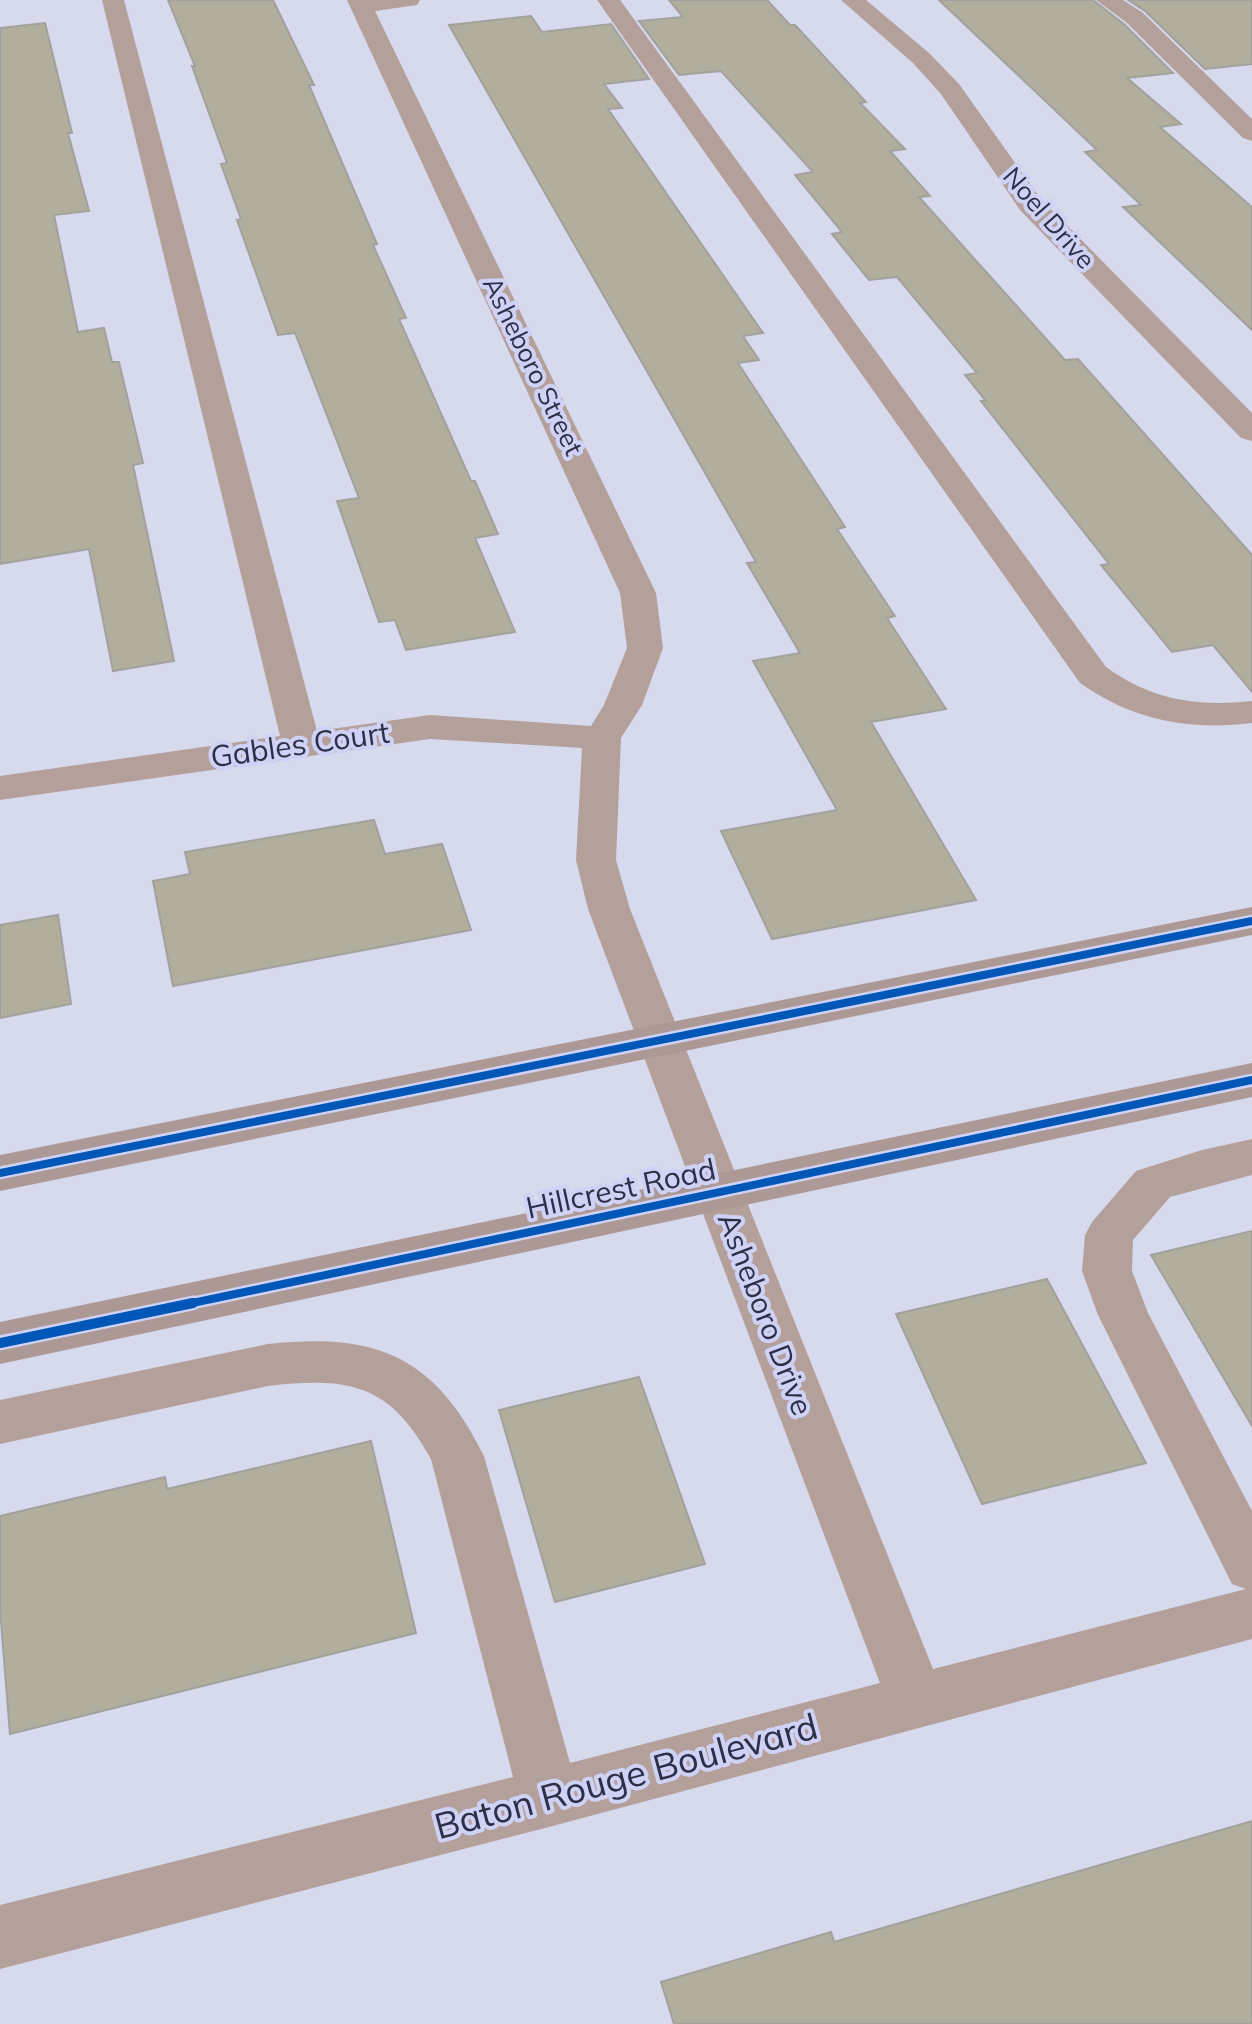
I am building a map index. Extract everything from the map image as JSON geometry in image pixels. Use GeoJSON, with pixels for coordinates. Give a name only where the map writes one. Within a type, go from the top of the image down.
{"type":"FeatureCollection","features":[{"type":"Feature","properties":{"kind":"main road"},"geometry":{"type":"LineString","coordinates":[[0,1173],[657,1038],[1252,921]]}},
{"type":"Feature","properties":{"kind":"main road","name":"Hillcrest Road"},"geometry":{"type":"LineString","coordinates":[[0,1343],[1252,1080]]}},
{"type":"Feature","properties":{"kind":"street"},"geometry":{"type":"LineString","coordinates":[[113,0],[301,745]]}},
{"type":"Feature","properties":{"kind":"street"},"geometry":{"type":"LineString","coordinates":[[359,3],[409,0]]}},
{"type":"Feature","properties":{"kind":"street"},"geometry":{"type":"LineString","coordinates":[[608,0],[1093,675],[1127,698],[1157,709],[1207,716],[1252,712]]}},
{"type":"Feature","properties":{"kind":"street","name":"Noel Drive"},"geometry":{"type":"LineString","coordinates":[[852,0],[921,58],[950,89],[1030,204],[1252,431]]}},
{"type":"Feature","properties":{"kind":"street"},"geometry":{"type":"LineString","coordinates":[[1107,0],[1135,18],[1252,133]]}},
{"type":"Feature","properties":{"kind":"street","name":"Asheboro Street"},"geometry":{"type":"LineString","coordinates":[[359,3],[638,593],[645,648],[623,705],[602,738]]}},
{"type":"Feature","properties":{"kind":"street","name":"Gables Court"},"geometry":{"type":"LineString","coordinates":[[0,788],[430,727],[602,738]]}},
{"type":"Feature","properties":{"kind":"street","name":"Asheboro Drive"},"geometry":{"type":"LineString","coordinates":[[602,738],[596,860],[609,909],[916,1700]]}},
{"type":"Feature","properties":{"kind":"street"},"geometry":{"type":"LineString","coordinates":[[1252,1157],[1202,1168],[1153,1184],[1109,1235],[1107,1271],[1129,1327],[1252,1566]]}},
{"type":"Feature","properties":{"kind":"street"},"geometry":{"type":"LineString","coordinates":[[0,1422],[311,1358],[341,1361],[377,1370],[400,1382],[418,1397],[445,1430],[457,1456],[549,1798]]}},
{"type":"Feature","properties":{"kind":"street","name":"Baton Rouge Boulevard"},"geometry":{"type":"LineString","coordinates":[[0,1937],[549,1798],[1252,1613]]}},
{"type":"Feature","properties":{"kind":"building"},"geometry":{"type":"Polygon","coordinates":[[[168,0],[273,0],[314,85],[309,85],[377,244],[373,245],[406,318],[399,319],[498,534],[475,538],[515,632],[406,650],[395,620],[379,622],[337,501],[359,498],[295,333],[278,335],[237,220],[241,219],[221,164],[227,163],[192,66],[195,66],[168,0]]]}},
{"type":"Feature","properties":{"kind":"building"},"geometry":{"type":"Polygon","coordinates":[[[669,0],[767,0],[790,25],[795,25],[866,102],[860,103],[905,149],[890,151],[930,196],[919,197],[1065,360],[1078,359],[1252,555],[1252,692],[1213,645],[1172,652],[1101,565],[1109,564],[981,401],[986,401],[965,375],[977,373],[897,277],[869,280],[832,234],[842,232],[795,175],[813,172],[721,71],[679,75],[639,21],[683,17],[669,0]]]}},
{"type":"Feature","properties":{"kind":"building"},"geometry":{"type":"Polygon","coordinates":[[[939,0],[1093,0],[1125,25],[1173,73],[1127,78],[1181,124],[1160,127],[1252,207],[1252,330],[1123,207],[1141,205],[1085,152],[1097,150],[939,0]]]}},
{"type":"Feature","properties":{"kind":"building"},"geometry":{"type":"Polygon","coordinates":[[[1128,0],[1252,0],[1252,64],[1205,69],[1145,11],[1128,0]]]}},
{"type":"Feature","properties":{"kind":"building"},"geometry":{"type":"Polygon","coordinates":[[[531,16],[542,32],[611,24],[649,79],[604,84],[622,108],[608,109],[763,333],[743,336],[759,360],[738,363],[845,527],[837,529],[895,616],[887,618],[946,709],[871,722],[976,900],[772,939],[721,831],[837,810],[753,661],[800,653],[747,563],[756,562],[449,25],[531,16]]]}},
{"type":"Feature","properties":{"kind":"building"},"geometry":{"type":"Polygon","coordinates":[[[45,23],[72,133],[68,133],[89,211],[54,215],[78,332],[104,328],[112,362],[119,362],[143,463],[133,465],[174,661],[113,671],[89,549],[0,564],[0,28],[45,23]]]}},
{"type":"Feature","properties":{"kind":"building"},"geometry":{"type":"Polygon","coordinates":[[[374,820],[385,854],[442,844],[471,930],[173,986],[153,881],[190,874],[185,852],[374,820]]]}},
{"type":"Feature","properties":{"kind":"building"},"geometry":{"type":"Polygon","coordinates":[[[58,915],[71,1004],[0,1018],[0,925],[58,915]]]}},
{"type":"Feature","properties":{"kind":"building"},"geometry":{"type":"Polygon","coordinates":[[[1252,1231],[1252,1426],[1151,1255],[1252,1231]]]}},
{"type":"Feature","properties":{"kind":"building"},"geometry":{"type":"Polygon","coordinates":[[[1047,1279],[1146,1463],[982,1504],[896,1314],[1047,1279]]]}},
{"type":"Feature","properties":{"kind":"building"},"geometry":{"type":"Polygon","coordinates":[[[639,1377],[705,1564],[555,1602],[499,1410],[639,1377]]]}},
{"type":"Feature","properties":{"kind":"building"},"geometry":{"type":"Polygon","coordinates":[[[371,1441],[416,1633],[10,1734],[0,1609],[0,1516],[165,1477],[167,1489],[371,1441]]]}},
{"type":"Feature","properties":{"kind":"building"},"geometry":{"type":"Polygon","coordinates":[[[1252,1821],[1252,2024],[674,2024],[661,1982],[831,1932],[834,1942],[1252,1821]]]}},
{"type":"Feature","properties":{"kind":"cycle path"},"geometry":{"type":"LineString","coordinates":[[0,1173],[1252,921]]}},
{"type":"Feature","properties":{"kind":"cycle path"},"geometry":{"type":"LineString","coordinates":[[0,1343],[1252,1080]]}}]}
